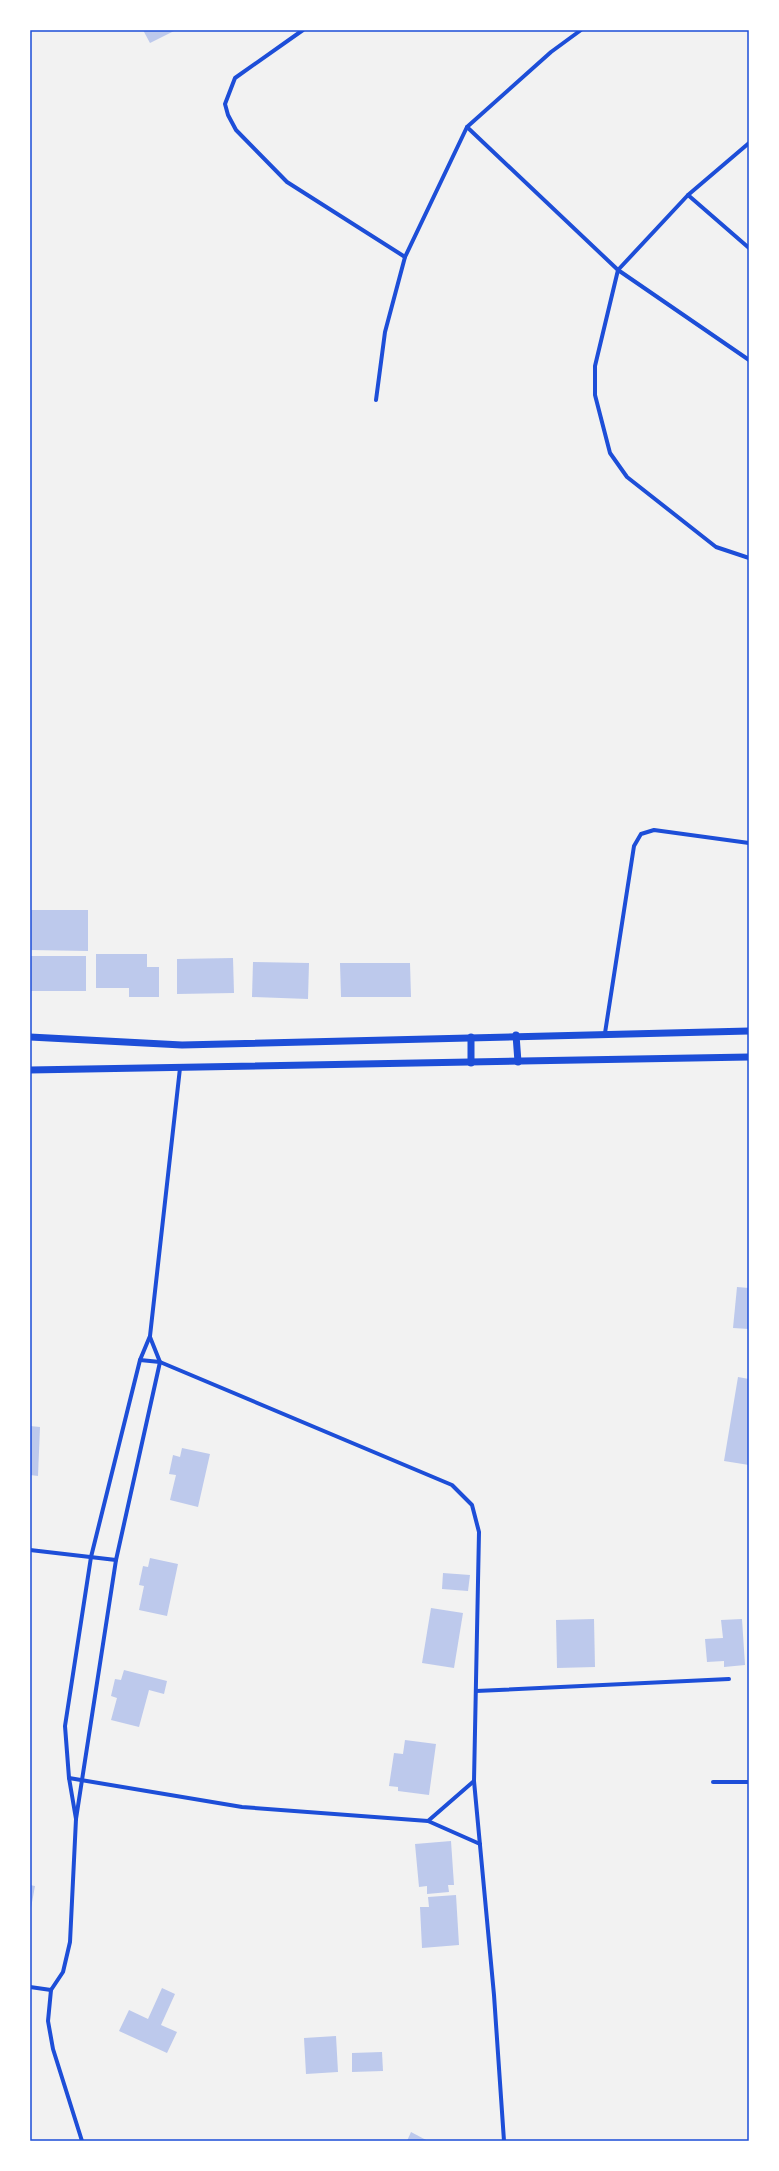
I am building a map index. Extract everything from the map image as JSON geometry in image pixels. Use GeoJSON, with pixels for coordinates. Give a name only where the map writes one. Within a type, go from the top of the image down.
{"type":"FeatureCollection","features":[{"type":"Feature","properties":{"kind":"street"},"geometry":{"type":"LineString","coordinates":[[303,30],[235,78],[225,104],[228,115],[236,130],[287,182],[405,257]]}},
{"type":"Feature","properties":{"kind":"street"},"geometry":{"type":"LineString","coordinates":[[376,400],[385,332],[405,257],[467,127],[551,52],[581,30]]}},
{"type":"Feature","properties":{"kind":"street"},"geometry":{"type":"LineString","coordinates":[[467,127],[618,270],[749,360]]}},
{"type":"Feature","properties":{"kind":"street"},"geometry":{"type":"LineString","coordinates":[[749,143],[688,196],[618,270],[595,366],[596,395],[610,453],[626,478],[716,547],[749,558]]}},
{"type":"Feature","properties":{"kind":"street"},"geometry":{"type":"LineString","coordinates":[[688,196],[749,248]]}},
{"type":"Feature","properties":{"kind":"street"},"geometry":{"type":"LineString","coordinates":[[605,1033],[634,846],[642,834],[654,830],[749,843]]}},
{"type":"Feature","properties":{"kind":"street"},"geometry":{"type":"LineString","coordinates":[[30,1037],[182,1045],[605,1033],[749,1031]]}},
{"type":"Feature","properties":{"kind":"street"},"geometry":{"type":"LineString","coordinates":[[516,1036],[518,1062]]}},
{"type":"Feature","properties":{"kind":"street"},"geometry":{"type":"LineString","coordinates":[[471,1037],[471,1063]]}},
{"type":"Feature","properties":{"kind":"street"},"geometry":{"type":"LineString","coordinates":[[30,1070],[749,1057]]}},
{"type":"Feature","properties":{"kind":"street"},"geometry":{"type":"LineString","coordinates":[[76,1819],[69,1778],[65,1726],[91,1558],[140,1360],[150,1336],[180,1068]]}},
{"type":"Feature","properties":{"kind":"street"},"geometry":{"type":"LineString","coordinates":[[82,2141],[53,2050],[48,2021],[51,1990],[63,1972],[70,1942],[76,1819],[116,1560],[160,1362],[150,1336]]}},
{"type":"Feature","properties":{"kind":"street"},"geometry":{"type":"LineString","coordinates":[[140,1360],[160,1362],[452,1485],[472,1505],[479,1532],[474,1781],[504,2141]]}},
{"type":"Feature","properties":{"kind":"street"},"geometry":{"type":"LineString","coordinates":[[30,1550],[116,1560]]}},
{"type":"Feature","properties":{"kind":"street"},"geometry":{"type":"LineString","coordinates":[[476,1691],[729,1679]]}},
{"type":"Feature","properties":{"kind":"street"},"geometry":{"type":"LineString","coordinates":[[69,1778],[242,1807],[428,1821],[480,1844]]}},
{"type":"Feature","properties":{"kind":"street"},"geometry":{"type":"LineString","coordinates":[[428,1821],[474,1781]]}},
{"type":"Feature","properties":{"kind":"street"},"geometry":{"type":"LineString","coordinates":[[713,1782],[749,1782]]}},
{"type":"Feature","properties":{"kind":"street"},"geometry":{"type":"LineString","coordinates":[[30,1987],[51,1990]]}},
{"type":"Feature","properties":{"kind":"building"},"geometry":{"type":"Polygon","coordinates":[[[143,30],[176,30],[150,43],[143,30]]]}},
{"type":"Feature","properties":{"kind":"building"},"geometry":{"type":"Polygon","coordinates":[[[30,910],[88,910],[88,951],[30,950],[30,910]]]}},
{"type":"Feature","properties":{"kind":"building"},"geometry":{"type":"Polygon","coordinates":[[[96,954],[147,954],[147,967],[159,967],[159,997],[129,997],[129,988],[96,988],[96,954]]]}},
{"type":"Feature","properties":{"kind":"building"},"geometry":{"type":"Polygon","coordinates":[[[30,956],[86,956],[86,991],[30,991],[30,956]]]}},
{"type":"Feature","properties":{"kind":"building"},"geometry":{"type":"Polygon","coordinates":[[[233,958],[234,993],[177,994],[177,959],[233,958]]]}},
{"type":"Feature","properties":{"kind":"building"},"geometry":{"type":"Polygon","coordinates":[[[253,962],[309,963],[308,999],[252,997],[253,962]]]}},
{"type":"Feature","properties":{"kind":"building"},"geometry":{"type":"Polygon","coordinates":[[[340,963],[410,963],[411,997],[341,997],[340,963]]]}},
{"type":"Feature","properties":{"kind":"building"},"geometry":{"type":"Polygon","coordinates":[[[737,1287],[749,1288],[749,1329],[733,1328],[737,1287]]]}},
{"type":"Feature","properties":{"kind":"building"},"geometry":{"type":"Polygon","coordinates":[[[738,1377],[749,1379],[749,1465],[724,1461],[738,1377]]]}},
{"type":"Feature","properties":{"kind":"building"},"geometry":{"type":"Polygon","coordinates":[[[30,1426],[40,1427],[38,1476],[30,1475],[30,1426]]]}},
{"type":"Feature","properties":{"kind":"building"},"geometry":{"type":"Polygon","coordinates":[[[182,1448],[210,1454],[198,1507],[170,1500],[176,1475],[169,1474],[173,1455],[180,1457],[182,1448]]]}},
{"type":"Feature","properties":{"kind":"building"},"geometry":{"type":"Polygon","coordinates":[[[150,1558],[178,1564],[167,1616],[139,1610],[144,1586],[139,1585],[143,1566],[148,1567],[150,1558]]]}},
{"type":"Feature","properties":{"kind":"building"},"geometry":{"type":"Polygon","coordinates":[[[443,1573],[470,1575],[468,1591],[442,1589],[443,1573]]]}},
{"type":"Feature","properties":{"kind":"building"},"geometry":{"type":"Polygon","coordinates":[[[431,1608],[463,1613],[454,1668],[422,1663],[431,1608]]]}},
{"type":"Feature","properties":{"kind":"building"},"geometry":{"type":"Polygon","coordinates":[[[594,1619],[595,1667],[557,1668],[556,1620],[594,1619]]]}},
{"type":"Feature","properties":{"kind":"building"},"geometry":{"type":"Polygon","coordinates":[[[742,1619],[745,1665],[724,1667],[724,1661],[707,1662],[705,1639],[723,1638],[721,1620],[742,1619]]]}},
{"type":"Feature","properties":{"kind":"building"},"geometry":{"type":"Polygon","coordinates":[[[124,1670],[167,1681],[164,1694],[149,1690],[139,1727],[111,1720],[117,1698],[111,1696],[115,1679],[121,1680],[124,1670]]]}},
{"type":"Feature","properties":{"kind":"building"},"geometry":{"type":"Polygon","coordinates":[[[405,1740],[436,1744],[429,1795],[398,1791],[398,1787],[389,1786],[394,1753],[403,1754],[405,1740]]]}},
{"type":"Feature","properties":{"kind":"building"},"geometry":{"type":"Polygon","coordinates":[[[451,1841],[454,1885],[448,1885],[449,1892],[427,1894],[427,1886],[419,1887],[415,1844],[451,1841]]]}},
{"type":"Feature","properties":{"kind":"building"},"geometry":{"type":"Polygon","coordinates":[[[30,1885],[35,1886],[31,1908],[30,1908],[30,1885]]]}},
{"type":"Feature","properties":{"kind":"building"},"geometry":{"type":"Polygon","coordinates":[[[456,1895],[459,1945],[422,1948],[420,1907],[429,1907],[428,1897],[456,1895]]]}},
{"type":"Feature","properties":{"kind":"building"},"geometry":{"type":"Polygon","coordinates":[[[162,1988],[175,1994],[161,2025],[177,2032],[167,2053],[119,2031],[129,2010],[148,2019],[162,1988]]]}},
{"type":"Feature","properties":{"kind":"building"},"geometry":{"type":"Polygon","coordinates":[[[336,2036],[338,2072],[306,2074],[304,2038],[336,2036]]]}},
{"type":"Feature","properties":{"kind":"building"},"geometry":{"type":"Polygon","coordinates":[[[382,2052],[383,2071],[352,2072],[352,2053],[382,2052]]]}},
{"type":"Feature","properties":{"kind":"building"},"geometry":{"type":"Polygon","coordinates":[[[411,2132],[428,2141],[407,2141],[411,2132]]]}}]}
